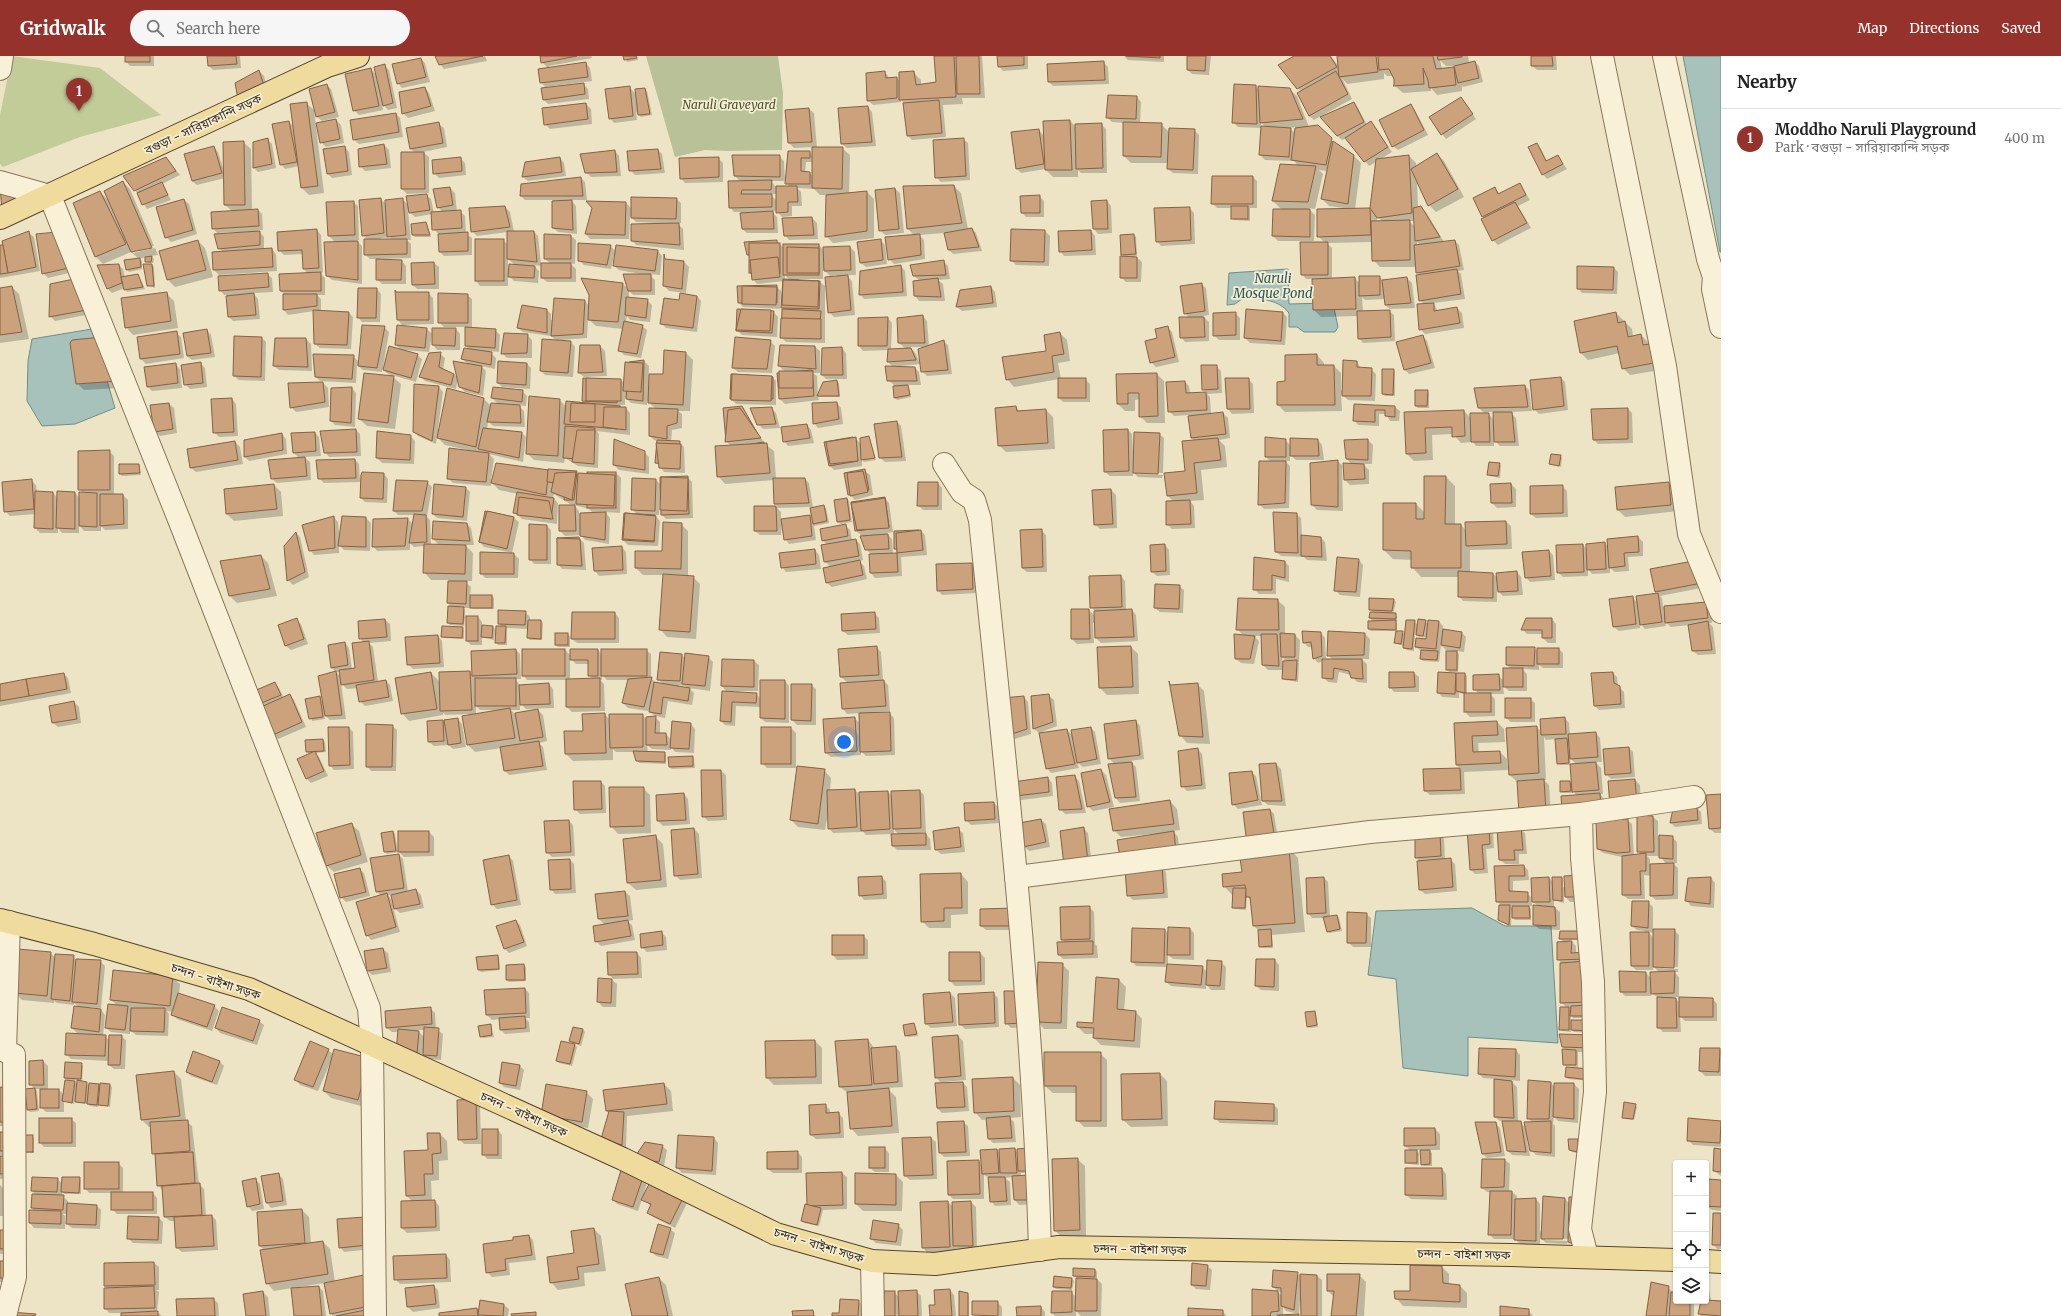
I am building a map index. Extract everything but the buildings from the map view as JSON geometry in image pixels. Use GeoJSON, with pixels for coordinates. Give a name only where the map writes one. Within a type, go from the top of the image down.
{"type":"FeatureCollection","features":[{"type":"Feature","properties":{"kind":"main road","name":"বগুড়া - সারিয়াকান্দি সড়ক"},"geometry":{"type":"LineString","coordinates":[[0,218],[327,66],[358,56]]}},
{"type":"Feature","properties":{"kind":"main road","name":"চন্দন - বাইশা সড়ক"},"geometry":{"type":"LineString","coordinates":[[4,921],[249,989],[623,1159],[776,1234],[872,1261],[935,1264],[1067,1247],[1673,1260]]}},
{"type":"Feature","properties":{"kind":"main road"},"geometry":{"type":"LineString","coordinates":[[1709,1261],[1721,1262]]}},
{"type":"Feature","properties":{"kind":"street"},"geometry":{"type":"LineString","coordinates":[[0,69],[2,56]]}},
{"type":"Feature","properties":{"kind":"street"},"geometry":{"type":"LineString","coordinates":[[1602,56],[1665,366],[1688,534],[1721,612]]}},
{"type":"Feature","properties":{"kind":"street"},"geometry":{"type":"LineString","coordinates":[[1664,56],[1708,259],[1714,277],[1713,289],[1721,327]]}},
{"type":"Feature","properties":{"kind":"street"},"geometry":{"type":"LineString","coordinates":[[0,182],[50,196],[180,522],[369,1008],[372,1046],[375,1316]]}},
{"type":"Feature","properties":{"kind":"street"},"geometry":{"type":"LineString","coordinates":[[944,464],[962,492],[974,500],[980,520],[1016,877],[1037,1156],[1040,1250]]}},
{"type":"Feature","properties":{"kind":"street"},"geometry":{"type":"LineString","coordinates":[[1016,877],[1370,832],[1581,814],[1694,797]]}},
{"type":"Feature","properties":{"kind":"street"},"geometry":{"type":"LineString","coordinates":[[1581,814],[1582,858],[1593,982],[1595,1092],[1580,1230],[1587,1257]]}},
{"type":"Feature","properties":{"kind":"street"},"geometry":{"type":"LineString","coordinates":[[4,921],[5,1051],[14,1055],[16,1216],[16,1277],[5,1316]]}},
{"type":"Feature","properties":{"kind":"street"},"geometry":{"type":"LineString","coordinates":[[872,1261],[873,1316]]}},
{"type":"Feature","properties":{"kind":"green space"},"geometry":{"type":"Polygon","coordinates":[[[12,56],[100,68],[161,115],[80,137],[3,167],[0,164],[0,115],[12,56]]]}},
{"type":"Feature","properties":{"kind":"green space","name":"Naruli Graveyard"},"geometry":{"type":"Polygon","coordinates":[[[646,56],[778,56],[783,93],[782,150],[705,150],[675,157],[646,56]]]}},
{"type":"Feature","properties":{"kind":"water"},"geometry":{"type":"Polygon","coordinates":[[[1683,56],[1721,56],[1721,252],[1720,252],[1683,56]]]}},
{"type":"Feature","properties":{"kind":"water","name":"Naruli Mosque Pond"},"geometry":{"type":"Polygon","coordinates":[[[1288,269],[1289,304],[1326,303],[1334,308],[1338,327],[1335,332],[1304,332],[1297,327],[1289,327],[1289,313],[1275,302],[1246,296],[1235,304],[1227,305],[1229,273],[1288,269]]]}},
{"type":"Feature","properties":{"kind":"water"},"geometry":{"type":"Polygon","coordinates":[[[92,329],[115,408],[75,424],[42,426],[27,401],[28,361],[32,339],[92,329]]]}},
{"type":"Feature","properties":{"kind":"water"},"geometry":{"type":"Polygon","coordinates":[[[1472,908],[1505,926],[1551,926],[1558,1043],[1468,1037],[1468,1076],[1403,1068],[1396,979],[1368,975],[1376,911],[1472,908]]]}},
{"type":"Feature","properties":{"kind":"place","name":"Moddho Naruli Playground"},"geometry":{"type":"Point","coordinates":[79,111]}}]}
